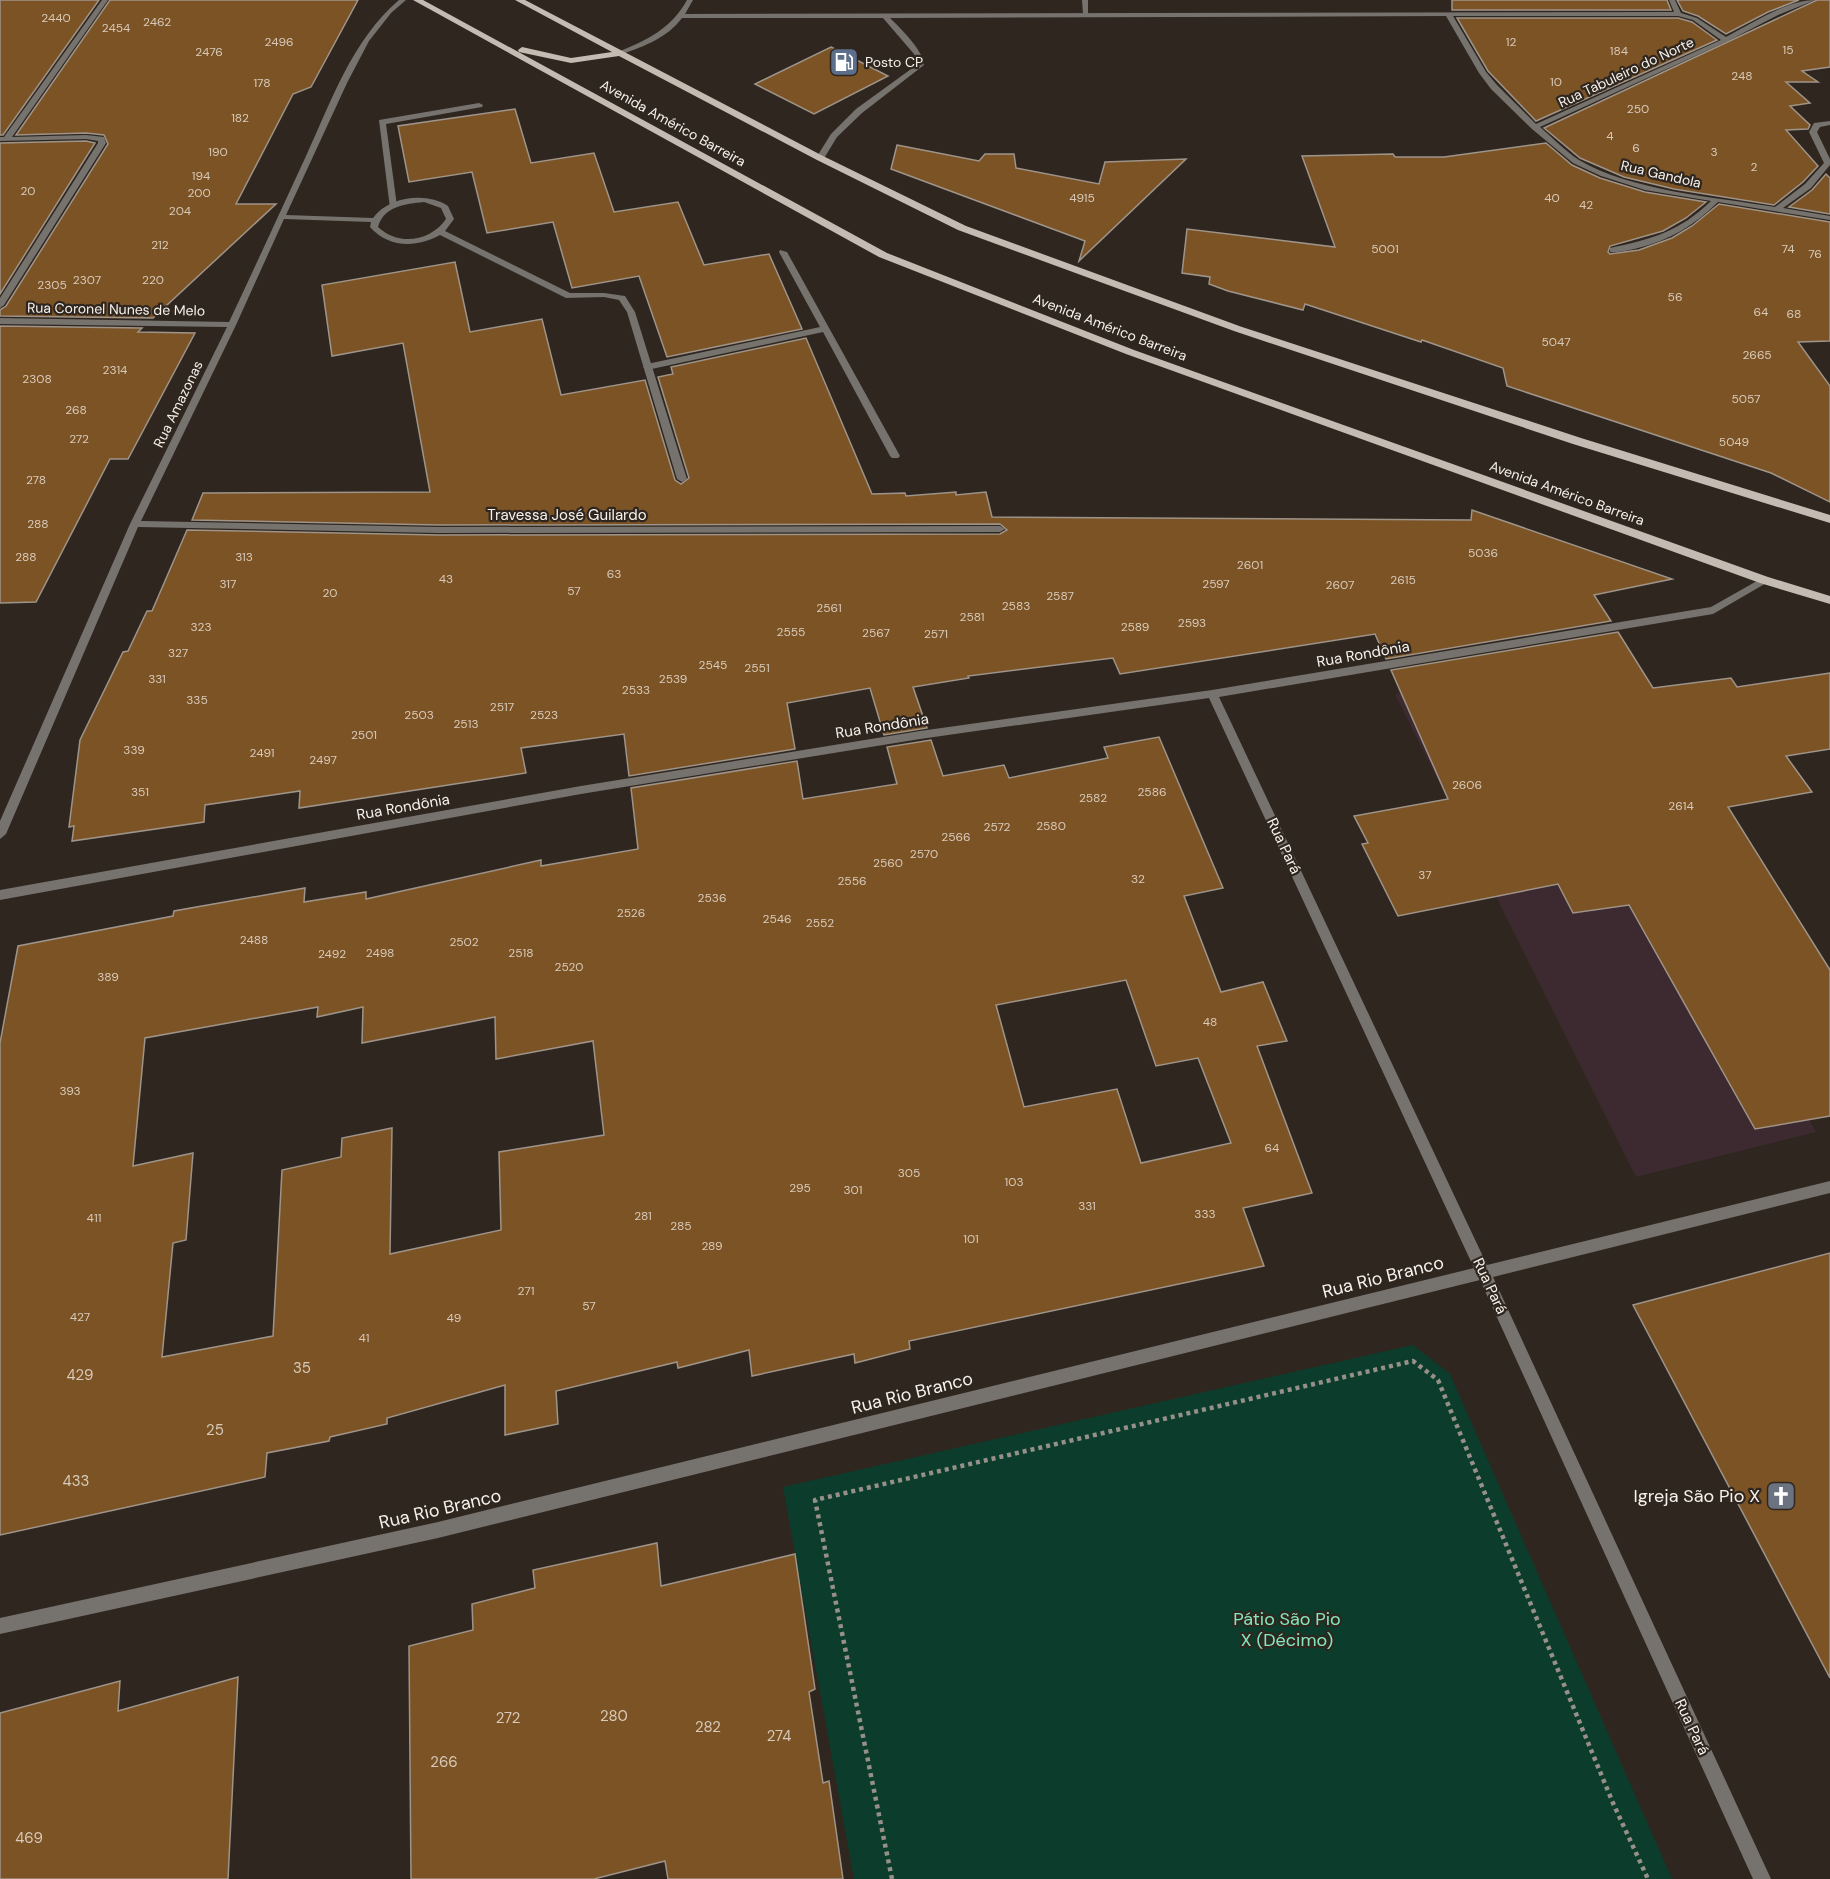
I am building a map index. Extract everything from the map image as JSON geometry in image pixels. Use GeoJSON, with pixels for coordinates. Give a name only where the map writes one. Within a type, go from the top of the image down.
{"type":"FeatureCollection","features":[{"type":"Feature","properties":{"kind":"main road","name":"Avenida Américo Barreira"},"geometry":{"type":"LineString","coordinates":[[417,0],[883,255],[1130,352],[1764,580],[1830,600]]}},
{"type":"Feature","properties":{"kind":"main road"},"geometry":{"type":"LineString","coordinates":[[519,0],[820,158],[962,228],[1238,329],[1577,441],[1830,519]]}},
{"type":"Feature","properties":{"kind":"main road"},"geometry":{"type":"LineString","coordinates":[[491,40],[555,61],[580,61],[620,53]]}},
{"type":"Feature","properties":{"kind":"street"},"geometry":{"type":"LineString","coordinates":[[3,139],[105,0]]}},
{"type":"Feature","properties":{"kind":"street","name":"Rua Amazonas"},"geometry":{"type":"LineString","coordinates":[[0,834],[135,524],[232,325],[366,39],[389,12],[403,0]]}},
{"type":"Feature","properties":{"kind":"street"},"geometry":{"type":"LineString","coordinates":[[620,53],[657,39],[682,16],[690,0]]}},
{"type":"Feature","properties":{"kind":"street"},"geometry":{"type":"LineString","coordinates":[[1085,0],[1086,14]]}},
{"type":"Feature","properties":{"kind":"street","name":"Rua Tabuleiro do Norte"},"geometry":{"type":"LineString","coordinates":[[1672,0],[1678,14]]}},
{"type":"Feature","properties":{"kind":"street","name":"Rua Tabuleiro do Norte"},"geometry":{"type":"LineString","coordinates":[[1535,127],[1776,14],[1812,0]]}},
{"type":"Feature","properties":{"kind":"street","name":"Rua Gandola"},"geometry":{"type":"LineString","coordinates":[[1448,14],[1483,73],[1535,127],[1576,161],[1604,174],[1648,188],[1830,218]]}},
{"type":"Feature","properties":{"kind":"street","name":"Rua Tabuleiro do Norte"},"geometry":{"type":"LineString","coordinates":[[682,16],[1678,14],[1695,19],[1726,39]]}},
{"type":"Feature","properties":{"kind":"street"},"geometry":{"type":"LineString","coordinates":[[820,158],[834,136],[859,111],[921,65],[917,53],[886,17]]}},
{"type":"Feature","properties":{"kind":"street"},"geometry":{"type":"LineString","coordinates":[[393,206],[382,122],[478,105]]}},
{"type":"Feature","properties":{"kind":"street"},"geometry":{"type":"LineString","coordinates":[[1777,209],[1808,186],[1828,163],[1814,132],[1817,125],[1830,123]]}},
{"type":"Feature","properties":{"kind":"street"},"geometry":{"type":"LineString","coordinates":[[0,305],[98,151],[101,139],[86,137],[3,139]]}},
{"type":"Feature","properties":{"kind":"street"},"geometry":{"type":"LineString","coordinates":[[1613,250],[1648,244],[1665,238],[1685,228],[1717,199]]}},
{"type":"Feature","properties":{"kind":"street"},"geometry":{"type":"LineString","coordinates":[[424,200],[444,206],[450,219],[440,232],[420,240],[396,241],[378,234],[374,227],[375,220],[393,206],[424,200]]}},
{"type":"Feature","properties":{"kind":"street"},"geometry":{"type":"LineString","coordinates":[[281,217],[375,220]]}},
{"type":"Feature","properties":{"kind":"street"},"geometry":{"type":"LineString","coordinates":[[440,232],[569,296],[604,295],[622,298],[631,312],[682,479]]}},
{"type":"Feature","properties":{"kind":"street"},"geometry":{"type":"LineString","coordinates":[[783,252],[895,456]]}},
{"type":"Feature","properties":{"kind":"street","name":"Rua Coronel Nunes de Melo"},"geometry":{"type":"LineString","coordinates":[[0,321],[232,325]]}},
{"type":"Feature","properties":{"kind":"street"},"geometry":{"type":"LineString","coordinates":[[647,367],[824,329]]}},
{"type":"Feature","properties":{"kind":"street","name":"Travessa José Guilardo"},"geometry":{"type":"LineString","coordinates":[[135,524],[439,530],[1000,529]]}},
{"type":"Feature","properties":{"kind":"street","name":"Rua Rondônia"},"geometry":{"type":"LineString","coordinates":[[0,895],[628,783],[920,735],[1212,694],[1713,610],[1764,580]]}},
{"type":"Feature","properties":{"kind":"street","name":"Rua Pará"},"geometry":{"type":"LineString","coordinates":[[1212,694],[1483,1271],[1762,1879]]}},
{"type":"Feature","properties":{"kind":"street","name":"Rua Rio Branco"},"geometry":{"type":"LineString","coordinates":[[0,1626],[438,1530],[1830,1187]]}},
{"type":"Feature","properties":{"kind":"path"},"geometry":{"type":"LineString","coordinates":[[892,1879],[815,1500],[1413,1361],[1438,1380],[1613,1803],[1648,1879]]}},
{"type":"Feature","properties":{"kind":"shaded area"},"geometry":{"type":"Polygon","coordinates":[[[1550,668],[1816,1132],[1636,1177],[1395,694],[1550,668]]]}},
{"type":"Feature","properties":{"kind":"green space","name":"Pátio São Pio X (Décimo)"},"geometry":{"type":"Polygon","coordinates":[[[1413,1345],[1450,1374],[1672,1879],[854,1879],[783,1487],[1413,1345]]]}},
{"type":"Feature","properties":{"kind":"building"},"geometry":{"type":"Polygon","coordinates":[[[0,0],[99,0],[3,135],[0,135],[0,0]]]}},
{"type":"Feature","properties":{"kind":"building"},"geometry":{"type":"Polygon","coordinates":[[[110,0],[358,0],[311,87],[293,94],[236,204],[276,204],[153,318],[0,316],[0,310],[6,306],[108,144],[104,135],[86,133],[16,135],[110,0]]]}},
{"type":"Feature","properties":{"kind":"building"},"geometry":{"type":"Polygon","coordinates":[[[1452,0],[1667,0],[1671,10],[1452,10],[1452,0]]]}},
{"type":"Feature","properties":{"kind":"building"},"geometry":{"type":"Polygon","coordinates":[[[1677,0],[1799,0],[1768,12],[1726,34],[1698,16],[1683,11],[1677,0]]]}},
{"type":"Feature","properties":{"kind":"building"},"geometry":{"type":"Polygon","coordinates":[[[1817,0],[1830,0],[1830,67],[1802,71],[1818,82],[1786,82],[1810,103],[1790,106],[1810,125],[1808,129],[1786,130],[1818,166],[1803,182],[1774,205],[1674,189],[1624,177],[1580,158],[1544,128],[1817,0]]]}},
{"type":"Feature","properties":{"kind":"building"},"geometry":{"type":"Polygon","coordinates":[[[1457,18],[1678,18],[1692,22],[1717,40],[1536,121],[1488,71],[1457,18]]]}},
{"type":"Feature","properties":{"kind":"building"},"geometry":{"type":"Polygon","coordinates":[[[831,47],[888,76],[814,114],[755,84],[831,47]]]}},
{"type":"Feature","properties":{"kind":"building"},"geometry":{"type":"Polygon","coordinates":[[[515,109],[531,163],[594,153],[614,212],[678,202],[704,265],[769,254],[802,329],[667,357],[639,276],[572,288],[553,222],[487,233],[472,172],[409,182],[398,126],[515,109]]]}},
{"type":"Feature","properties":{"kind":"building"},"geometry":{"type":"Polygon","coordinates":[[[86,141],[95,143],[0,294],[0,143],[86,141]]]}},
{"type":"Feature","properties":{"kind":"building"},"geometry":{"type":"Polygon","coordinates":[[[1546,143],[1572,165],[1600,178],[1645,192],[1706,202],[1686,218],[1663,231],[1610,246],[1608,252],[1610,254],[1639,250],[1672,238],[1692,226],[1719,204],[1830,222],[1830,341],[1798,342],[1830,386],[1830,502],[1771,473],[1507,386],[1503,368],[1305,304],[1303,310],[1228,291],[1209,284],[1210,277],[1182,273],[1187,229],[1335,247],[1302,156],[1393,154],[1395,157],[1444,157],[1546,143]]]}},
{"type":"Feature","properties":{"kind":"building"},"geometry":{"type":"Polygon","coordinates":[[[897,145],[979,161],[985,154],[1014,154],[1016,168],[1099,184],[1105,162],[1186,159],[1079,261],[1085,241],[891,169],[897,145]]]}},
{"type":"Feature","properties":{"kind":"building"},"geometry":{"type":"Polygon","coordinates":[[[1826,174],[1830,178],[1830,214],[1789,207],[1812,190],[1826,174]]]}},
{"type":"Feature","properties":{"kind":"building"},"geometry":{"type":"Polygon","coordinates":[[[455,262],[470,332],[542,319],[561,395],[645,380],[675,480],[681,484],[689,478],[658,377],[673,374],[671,367],[806,338],[872,494],[905,493],[906,496],[986,492],[992,517],[1471,520],[1472,510],[1672,579],[1594,595],[1611,621],[1386,659],[1375,634],[1120,674],[1113,658],[968,676],[969,678],[913,687],[927,728],[884,735],[870,688],[787,703],[795,749],[629,776],[624,734],[521,748],[526,773],[299,808],[300,791],[205,805],[204,822],[72,841],[74,826],[69,827],[80,740],[123,652],[128,651],[147,611],[152,611],[187,530],[439,535],[1000,534],[1007,530],[1000,524],[439,525],[192,520],[203,493],[430,492],[403,343],[332,356],[322,285],[455,262]]]}},
{"type":"Feature","properties":{"kind":"building"},"geometry":{"type":"Polygon","coordinates":[[[0,326],[142,328],[138,332],[195,333],[128,459],[110,459],[36,602],[0,603],[0,326]]]}},
{"type":"Feature","properties":{"kind":"building"},"geometry":{"type":"Polygon","coordinates":[[[1618,632],[1653,688],[1731,678],[1737,687],[1830,673],[1830,749],[1786,756],[1812,792],[1728,807],[1830,970],[1830,1116],[1755,1129],[1629,905],[1573,913],[1558,884],[1398,916],[1362,844],[1368,843],[1354,816],[1448,799],[1391,670],[1618,632]]]}},
{"type":"Feature","properties":{"kind":"building"},"geometry":{"type":"Polygon","coordinates":[[[1159,737],[1223,888],[1184,896],[1221,992],[1263,982],[1287,1041],[1257,1046],[1312,1193],[1243,1208],[1264,1266],[909,1341],[910,1349],[855,1363],[854,1354],[752,1376],[749,1350],[678,1368],[677,1362],[556,1391],[558,1424],[505,1435],[505,1385],[387,1418],[387,1424],[330,1437],[329,1441],[267,1453],[265,1477],[0,1535],[0,1043],[18,946],[173,916],[174,911],[305,888],[304,902],[366,892],[366,899],[541,860],[541,866],[638,849],[631,788],[797,761],[803,799],[897,784],[887,747],[931,740],[943,776],[1004,765],[1009,778],[1108,758],[1104,747],[1159,737]],[[1126,980],[996,1005],[1024,1107],[1117,1089],[1141,1163],[1231,1143],[1198,1058],[1156,1066],[1126,980]],[[318,1007],[145,1038],[133,1166],[193,1153],[186,1240],[173,1243],[162,1357],[273,1336],[282,1170],[341,1157],[342,1138],[392,1128],[390,1254],[501,1230],[499,1152],[604,1135],[593,1041],[496,1059],[495,1017],[362,1043],[363,1007],[317,1017],[318,1007]]]}},
{"type":"Feature","properties":{"kind":"building","name":"Igreja São Pio X"},"geometry":{"type":"Polygon","coordinates":[[[1830,1253],[1830,1678],[1633,1305],[1830,1253]]]}},
{"type":"Feature","properties":{"kind":"building"},"geometry":{"type":"Polygon","coordinates":[[[657,1543],[661,1586],[795,1554],[815,1689],[809,1692],[823,1783],[829,1781],[843,1879],[668,1879],[665,1861],[594,1879],[411,1879],[409,1646],[473,1630],[472,1604],[535,1588],[533,1570],[657,1543]]]}},
{"type":"Feature","properties":{"kind":"building"},"geometry":{"type":"Polygon","coordinates":[[[238,1677],[228,1879],[0,1879],[0,1713],[120,1681],[118,1711],[238,1677]]]}},
{"type":"Feature","properties":{"kind":"place","name":"Posto CP"},"geometry":{"type":"Point","coordinates":[844,62]}},
{"type":"Feature","properties":{"kind":"place","name":"Igreja São Pio X"},"geometry":{"type":"Point","coordinates":[1781,1496]}}]}
